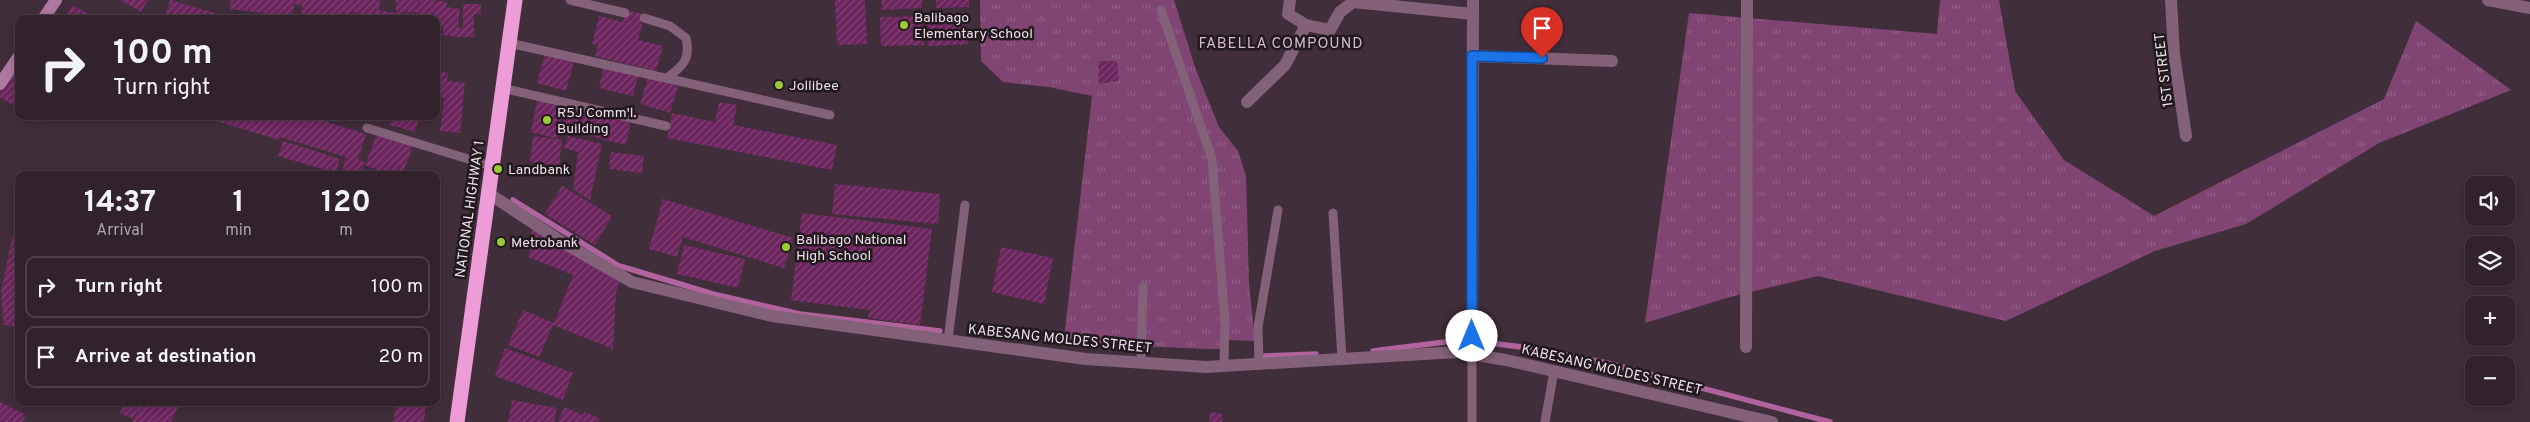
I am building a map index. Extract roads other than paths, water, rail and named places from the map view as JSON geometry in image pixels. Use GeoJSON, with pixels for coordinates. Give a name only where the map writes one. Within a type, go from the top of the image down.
{"type":"FeatureCollection","features":[{"type":"Feature","properties":{"kind":"highway","name":"NATIONAL HIGHWAY 1"},"geometry":{"type":"LineString","coordinates":[[456,422],[515,0]]}},
{"type":"Feature","properties":{"kind":"main road"},"geometry":{"type":"LineString","coordinates":[[46,15],[56,0]]}},
{"type":"Feature","properties":{"kind":"main road"},"geometry":{"type":"LineString","coordinates":[[0,84],[15,62]]}},
{"type":"Feature","properties":{"kind":"street"},"geometry":{"type":"LineString","coordinates":[[1290,0],[1288,14],[1306,25],[1330,30],[1340,12],[1353,2],[1473,14]]}},
{"type":"Feature","properties":{"kind":"street"},"geometry":{"type":"LineString","coordinates":[[1472,346],[1473,0]]}},
{"type":"Feature","properties":{"kind":"street"},"geometry":{"type":"LineString","coordinates":[[1746,347],[1747,0]]}},
{"type":"Feature","properties":{"kind":"street","name":"1ST STREET"},"geometry":{"type":"LineString","coordinates":[[2171,0],[2174,54],[2186,136]]}},
{"type":"Feature","properties":{"kind":"street"},"geometry":{"type":"LineString","coordinates":[[2488,0],[2530,8]]}},
{"type":"Feature","properties":{"kind":"street"},"geometry":{"type":"LineString","coordinates":[[1247,102],[1285,65],[1306,25]]}},
{"type":"Feature","properties":{"kind":"street"},"geometry":{"type":"LineString","coordinates":[[1472,56],[1612,60]]}},
{"type":"Feature","properties":{"kind":"street","name":"KABESANG MOLDES STREET"},"geometry":{"type":"LineString","coordinates":[[488,193],[562,242],[632,282],[772,316],[1086,358],[1224,366],[1458,352],[1472,346],[1554,371],[1772,422]]}},
{"type":"Feature","properties":{"kind":"lane"},"geometry":{"type":"LineString","coordinates":[[570,0],[625,13]]}},
{"type":"Feature","properties":{"kind":"lane"},"geometry":{"type":"LineString","coordinates":[[1162,10],[1212,159],[1225,321],[1224,366]]}},
{"type":"Feature","properties":{"kind":"lane"},"geometry":{"type":"LineString","coordinates":[[644,18],[670,26],[686,38],[689,50],[686,60],[667,78]]}},
{"type":"Feature","properties":{"kind":"lane"},"geometry":{"type":"LineString","coordinates":[[509,43],[830,115]]}},
{"type":"Feature","properties":{"kind":"lane"},"geometry":{"type":"LineString","coordinates":[[502,88],[666,126]]}},
{"type":"Feature","properties":{"kind":"lane"},"geometry":{"type":"LineString","coordinates":[[367,128],[491,166]]}},
{"type":"Feature","properties":{"kind":"lane"},"geometry":{"type":"LineString","coordinates":[[948,340],[965,205]]}},
{"type":"Feature","properties":{"kind":"lane"},"geometry":{"type":"LineString","coordinates":[[1259,365],[1258,326],[1278,210]]}},
{"type":"Feature","properties":{"kind":"lane"},"geometry":{"type":"LineString","coordinates":[[1333,213],[1342,359]]}},
{"type":"Feature","properties":{"kind":"lane"},"geometry":{"type":"LineString","coordinates":[[1141,362],[1143,287]]}},
{"type":"Feature","properties":{"kind":"lane"},"geometry":{"type":"LineString","coordinates":[[1472,346],[1472,422]]}},
{"type":"Feature","properties":{"kind":"lane"},"geometry":{"type":"LineString","coordinates":[[1545,422],[1554,371]]}},
{"type":"Feature","properties":{"kind":"waterway"},"geometry":{"type":"LineString","coordinates":[[513,200],[619,266],[713,294],[800,314],[940,331]]}},
{"type":"Feature","properties":{"kind":"waterway"},"geometry":{"type":"LineString","coordinates":[[1373,351],[1445,342],[1474,341],[1529,348],[1607,363],[1830,422]]}},
{"type":"Feature","properties":{"kind":"waterway"},"geometry":{"type":"LineString","coordinates":[[1265,356],[1316,354]]}},
{"type":"Feature","properties":{"kind":"place","name":"Balibago Elementary School"},"geometry":{"type":"Point","coordinates":[904,25]}},
{"type":"Feature","properties":{"kind":"place","name":"Jollibee"},"geometry":{"type":"Point","coordinates":[779,85]}},
{"type":"Feature","properties":{"kind":"place","name":"R5J Comm'l. Building"},"geometry":{"type":"Point","coordinates":[547,120]}},
{"type":"Feature","properties":{"kind":"place","name":"Landbank"},"geometry":{"type":"Point","coordinates":[498,169]}},
{"type":"Feature","properties":{"kind":"place","name":"Metrobank"},"geometry":{"type":"Point","coordinates":[501,242]}},
{"type":"Feature","properties":{"kind":"place","name":"Balibago National High School"},"geometry":{"type":"Point","coordinates":[786,247]}},
{"type":"Feature","properties":{"kind":"district","name":"FABELLA COMPOUND"},"geometry":{"type":"Point","coordinates":[1281,43]}}]}
